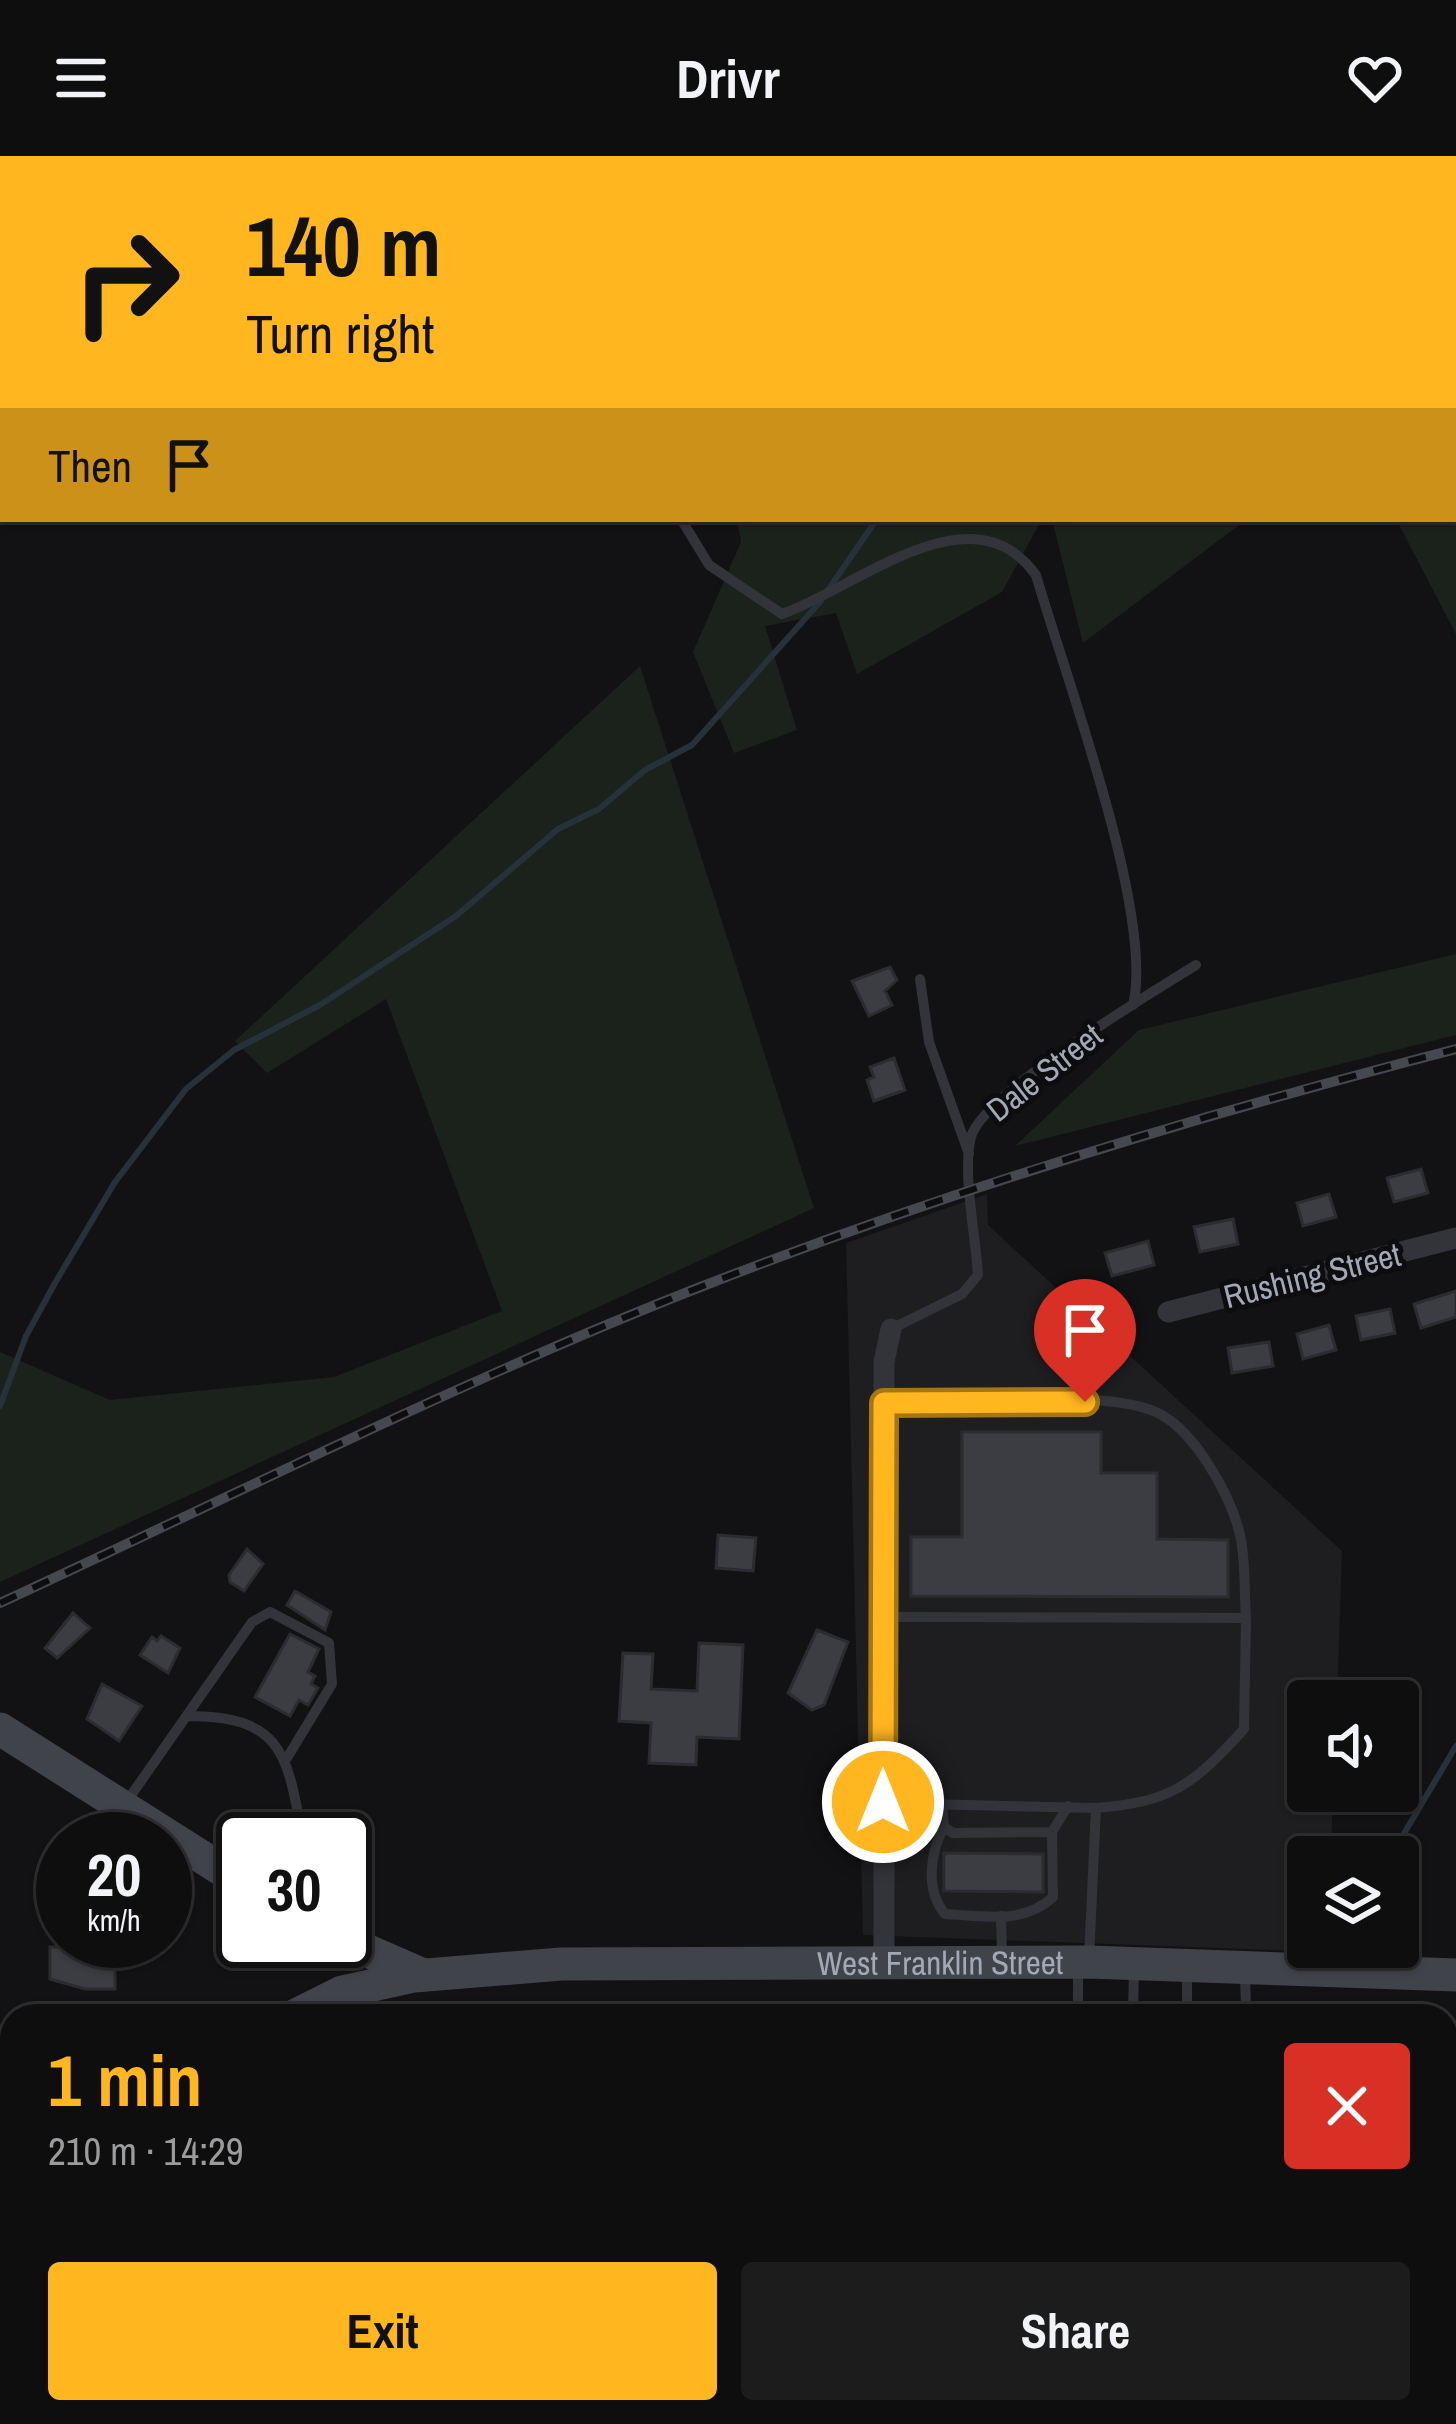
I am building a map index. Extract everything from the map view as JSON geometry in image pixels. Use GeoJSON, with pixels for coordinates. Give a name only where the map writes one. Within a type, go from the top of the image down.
{"type":"FeatureCollection","features":[{"type":"Feature","properties":{"kind":"main road"},"geometry":{"type":"LineString","coordinates":[[0,1729],[216,1865]]}},
{"type":"Feature","properties":{"kind":"main road"},"geometry":{"type":"LineString","coordinates":[[372,1953],[423,1975]]}},
{"type":"Feature","properties":{"kind":"main road","name":"West Franklin Street"},"geometry":{"type":"LineString","coordinates":[[318,2004],[342,1992],[423,1975],[561,1964],[1083,1962],[1456,1975]]}},
{"type":"Feature","properties":{"kind":"street","name":"Rushing Street"},"geometry":{"type":"LineString","coordinates":[[1168,1312],[1456,1238]]}},
{"type":"Feature","properties":{"kind":"street","name":"Dale Street"},"geometry":{"type":"LineString","coordinates":[[884,1962],[884,1403],[891,1329]]}},
{"type":"Feature","properties":{"kind":"lane","name":"Dale Street"},"geometry":{"type":"LineString","coordinates":[[683,522],[709,565],[782,614],[826,598],[939,538],[995,540],[1019,550],[1036,575],[1126,883],[1140,978],[1133,1005]]}},
{"type":"Feature","properties":{"kind":"lane","name":"Dale Street"},"geometry":{"type":"LineString","coordinates":[[891,1329],[962,1294],[979,1275],[969,1155],[971,1136],[993,1105],[1196,965]]}},
{"type":"Feature","properties":{"kind":"lane"},"geometry":{"type":"LineString","coordinates":[[920,979],[929,1042],[969,1155]]}},
{"type":"Feature","properties":{"kind":"lane"},"geometry":{"type":"LineString","coordinates":[[883,1802],[1096,1808],[1152,1803],[1209,1767],[1244,1729],[1246,1618],[1240,1534],[1196,1447],[1161,1414],[1126,1404],[1085,1402],[884,1403]]}},
{"type":"Feature","properties":{"kind":"lane"},"geometry":{"type":"LineString","coordinates":[[123,1807],[252,1622],[270,1612],[329,1643],[334,1671],[332,1684],[287,1758]]}},
{"type":"Feature","properties":{"kind":"lane"},"geometry":{"type":"LineString","coordinates":[[883,1617],[1246,1618]]}},
{"type":"Feature","properties":{"kind":"lane"},"geometry":{"type":"LineString","coordinates":[[188,1716],[228,1716],[276,1744],[287,1758],[298,1812]]}},
{"type":"Feature","properties":{"kind":"lane"},"geometry":{"type":"LineString","coordinates":[[942,1803],[944,1827],[932,1850],[934,1902],[945,1914],[1001,1916],[1039,1910],[1053,1897],[1052,1832],[1068,1806]]}},
{"type":"Feature","properties":{"kind":"lane"},"geometry":{"type":"LineString","coordinates":[[1079,2004],[1096,1808]]}},
{"type":"Feature","properties":{"kind":"lane"},"geometry":{"type":"LineString","coordinates":[[944,1827],[953,1833],[1052,1832]]}},
{"type":"Feature","properties":{"kind":"lane"},"geometry":{"type":"LineString","coordinates":[[1001,1916],[1002,1962]]}},
{"type":"Feature","properties":{"kind":"lane"},"geometry":{"type":"LineString","coordinates":[[1133,2004],[1134,1963]]}},
{"type":"Feature","properties":{"kind":"lane"},"geometry":{"type":"LineString","coordinates":[[1187,1965],[1187,2004]]}},
{"type":"Feature","properties":{"kind":"lane"},"geometry":{"type":"LineString","coordinates":[[1244,1969],[1246,2004]]}},
{"type":"Feature","properties":{"kind":"shaded area"},"geometry":{"type":"Polygon","coordinates":[[[738,522],[1040,522],[1002,592],[857,674],[836,613],[765,626],[797,730],[734,753],[693,652],[741,542],[738,522]]]}},
{"type":"Feature","properties":{"kind":"shaded area"},"geometry":{"type":"Polygon","coordinates":[[[1053,522],[1243,522],[1083,643],[1053,522]]]}},
{"type":"Feature","properties":{"kind":"shaded area"},"geometry":{"type":"Polygon","coordinates":[[[1398,522],[1456,522],[1456,634],[1398,522]]]}},
{"type":"Feature","properties":{"kind":"shaded area"},"geometry":{"type":"Polygon","coordinates":[[[640,666],[814,1208],[0,1582],[0,1352],[110,1400],[334,1377],[502,1311],[386,999],[267,1073],[235,1041],[640,666]]]}},
{"type":"Feature","properties":{"kind":"shaded area"},"geometry":{"type":"Polygon","coordinates":[[[1456,954],[1456,1035],[1015,1146],[1139,1030],[1456,954]]]}},
{"type":"Feature","properties":{"kind":"shaded area"},"geometry":{"type":"Polygon","coordinates":[[[987,1194],[988,1225],[1342,1551],[1338,1680],[1287,1680],[1287,1812],[1332,1812],[1332,1836],[1287,1836],[1287,1951],[863,1935],[846,1243],[987,1194]]]}},
{"type":"Feature","properties":{"kind":"building"},"geometry":{"type":"Polygon","coordinates":[[[890,967],[897,980],[885,991],[892,1005],[869,1016],[852,981],[890,967]]]}},
{"type":"Feature","properties":{"kind":"building"},"geometry":{"type":"Polygon","coordinates":[[[894,1058],[905,1090],[874,1101],[867,1080],[874,1077],[870,1067],[894,1058]]]}},
{"type":"Feature","properties":{"kind":"building"},"geometry":{"type":"Polygon","coordinates":[[[1421,1169],[1428,1193],[1394,1202],[1387,1178],[1421,1169]]]}},
{"type":"Feature","properties":{"kind":"building"},"geometry":{"type":"Polygon","coordinates":[[[1329,1194],[1336,1217],[1303,1226],[1297,1203],[1329,1194]]]}},
{"type":"Feature","properties":{"kind":"building"},"geometry":{"type":"Polygon","coordinates":[[[1233,1219],[1238,1244],[1200,1252],[1194,1227],[1233,1219]]]}},
{"type":"Feature","properties":{"kind":"building"},"geometry":{"type":"Polygon","coordinates":[[[1148,1241],[1154,1265],[1112,1276],[1105,1253],[1148,1241]]]}},
{"type":"Feature","properties":{"kind":"building"},"geometry":{"type":"Polygon","coordinates":[[[1456,1291],[1456,1317],[1421,1328],[1414,1304],[1456,1291]]]}},
{"type":"Feature","properties":{"kind":"building"},"geometry":{"type":"Polygon","coordinates":[[[1390,1309],[1395,1333],[1361,1340],[1356,1316],[1390,1309]]]}},
{"type":"Feature","properties":{"kind":"building"},"geometry":{"type":"Polygon","coordinates":[[[1329,1325],[1336,1350],[1303,1359],[1297,1334],[1329,1325]]]}},
{"type":"Feature","properties":{"kind":"building"},"geometry":{"type":"Polygon","coordinates":[[[1269,1342],[1273,1366],[1232,1373],[1228,1348],[1269,1342]]]}},
{"type":"Feature","properties":{"kind":"building"},"geometry":{"type":"Polygon","coordinates":[[[962,1432],[1101,1432],[1101,1473],[1157,1473],[1157,1539],[1228,1540],[1228,1597],[911,1596],[911,1537],[962,1537],[962,1432]]]}},
{"type":"Feature","properties":{"kind":"building"},"geometry":{"type":"Polygon","coordinates":[[[718,1535],[756,1538],[753,1571],[716,1568],[718,1535]]]}},
{"type":"Feature","properties":{"kind":"building"},"geometry":{"type":"Polygon","coordinates":[[[247,1549],[263,1564],[244,1591],[230,1582],[229,1575],[247,1549]]]}},
{"type":"Feature","properties":{"kind":"building"},"geometry":{"type":"Polygon","coordinates":[[[295,1591],[331,1612],[325,1630],[287,1605],[295,1591]]]}},
{"type":"Feature","properties":{"kind":"building"},"geometry":{"type":"Polygon","coordinates":[[[73,1613],[90,1628],[57,1658],[45,1648],[73,1613]]]}},
{"type":"Feature","properties":{"kind":"building"},"geometry":{"type":"Polygon","coordinates":[[[817,1630],[848,1642],[824,1705],[812,1710],[788,1693],[817,1630]]]}},
{"type":"Feature","properties":{"kind":"building"},"geometry":{"type":"Polygon","coordinates":[[[290,1634],[319,1649],[308,1672],[315,1676],[311,1684],[318,1688],[308,1705],[299,1700],[290,1716],[255,1697],[290,1634]]]}},
{"type":"Feature","properties":{"kind":"building"},"geometry":{"type":"Polygon","coordinates":[[[161,1636],[180,1648],[168,1673],[140,1655],[152,1637],[157,1641],[161,1636]]]}},
{"type":"Feature","properties":{"kind":"building"},"geometry":{"type":"Polygon","coordinates":[[[699,1643],[743,1645],[739,1739],[697,1737],[696,1765],[649,1763],[651,1723],[619,1721],[623,1653],[653,1654],[651,1689],[697,1691],[699,1643]]]}},
{"type":"Feature","properties":{"kind":"building"},"geometry":{"type":"Polygon","coordinates":[[[102,1684],[142,1706],[119,1741],[87,1719],[102,1684]]]}},
{"type":"Feature","properties":{"kind":"building"},"geometry":{"type":"Polygon","coordinates":[[[944,1853],[1043,1854],[1043,1892],[944,1891],[944,1853]]]}},
{"type":"Feature","properties":{"kind":"building"},"geometry":{"type":"Polygon","coordinates":[[[50,1968],[115,1968],[115,1989],[85,1989],[50,1979],[50,1968]]]}},
{"type":"Feature","properties":{"kind":"waterway"},"geometry":{"type":"LineString","coordinates":[[828,590],[875,522]]}},
{"type":"Feature","properties":{"kind":"waterway"},"geometry":{"type":"LineString","coordinates":[[0,1406],[26,1336],[55,1283],[115,1182],[186,1089],[234,1050],[320,1005],[456,916],[558,829],[599,809],[645,770],[692,745],[821,601]]}},
{"type":"Feature","properties":{"kind":"waterway"},"geometry":{"type":"LineString","coordinates":[[1402,1836],[1456,1746]]}},
{"type":"Feature","properties":{"kind":"railway"},"geometry":{"type":"LineString","coordinates":[[0,1603],[437,1399],[703,1286],[1076,1156],[1456,1049]]}},
{"type":"Feature","properties":{"kind":"route"},"geometry":{"type":"LineString","coordinates":[[883,1802],[884,1403],[1085,1402]]}}]}
